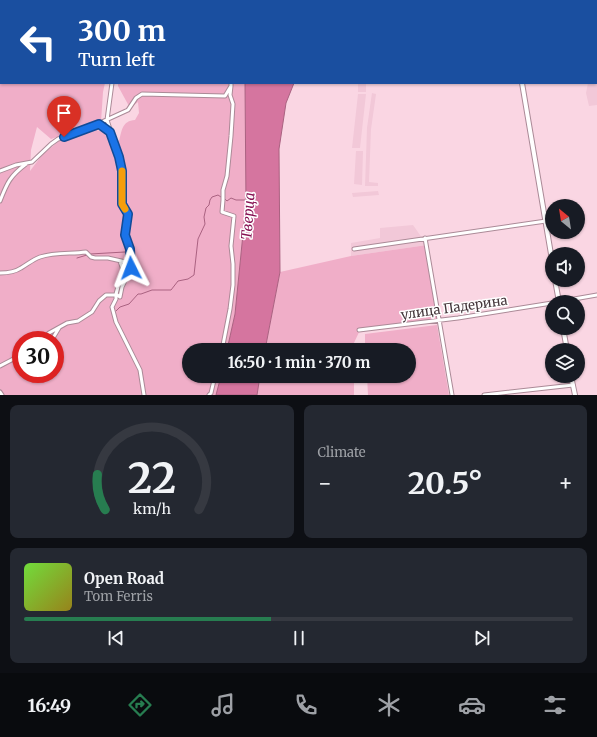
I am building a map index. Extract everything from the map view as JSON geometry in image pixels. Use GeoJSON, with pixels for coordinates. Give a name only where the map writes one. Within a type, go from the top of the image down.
{"type":"FeatureCollection","features":[{"type":"Feature","properties":{"kind":"main road"},"geometry":{"type":"LineString","coordinates":[[522,84],[545,215]]}},
{"type":"Feature","properties":{"kind":"main road"},"geometry":{"type":"LineString","coordinates":[[573,385],[574,395]]}},
{"type":"Feature","properties":{"kind":"street"},"geometry":{"type":"LineString","coordinates":[[53,331],[67,323],[78,321],[92,312],[99,301],[106,295],[116,295],[120,297],[122,287],[131,268],[130,249],[125,235],[128,214],[122,204],[122,171],[107,120],[112,84]]}},
{"type":"Feature","properties":{"kind":"street"},"geometry":{"type":"LineString","coordinates":[[0,171],[16,164],[32,162],[58,139],[80,132],[128,110],[136,98],[142,94],[225,96],[231,85]]}},
{"type":"Feature","properties":{"kind":"street"},"geometry":{"type":"LineString","coordinates":[[223,343],[233,285],[231,246],[234,216],[222,212],[223,190],[227,176],[231,136],[233,104],[230,95],[231,85]]}},
{"type":"Feature","properties":{"kind":"street"},"geometry":{"type":"LineString","coordinates":[[99,124],[110,132]]}},
{"type":"Feature","properties":{"kind":"street"},"geometry":{"type":"LineString","coordinates":[[0,201],[7,183],[27,163]]}},
{"type":"Feature","properties":{"kind":"street"},"geometry":{"type":"LineString","coordinates":[[354,249],[545,221]]}},
{"type":"Feature","properties":{"kind":"street"},"geometry":{"type":"LineString","coordinates":[[425,238],[452,395]]}},
{"type":"Feature","properties":{"kind":"street"},"geometry":{"type":"LineString","coordinates":[[0,273],[20,269],[30,261],[60,253],[86,252],[91,257],[95,258],[108,258],[130,263]]}},
{"type":"Feature","properties":{"kind":"street"},"geometry":{"type":"LineString","coordinates":[[120,261],[124,273],[119,283],[116,299],[112,307],[116,322],[140,370],[144,395]]}},
{"type":"Feature","properties":{"kind":"street"},"geometry":{"type":"LineString","coordinates":[[585,297],[597,295]]}},
{"type":"Feature","properties":{"kind":"street","name":"улица Падерина"},"geometry":{"type":"LineString","coordinates":[[359,330],[439,321],[545,304]]}},
{"type":"Feature","properties":{"kind":"street"},"geometry":{"type":"LineString","coordinates":[[0,366],[12,360]]}},
{"type":"Feature","properties":{"kind":"street"},"geometry":{"type":"LineString","coordinates":[[209,395],[213,383]]}},
{"type":"Feature","properties":{"kind":"street"},"geometry":{"type":"LineString","coordinates":[[484,395],[573,385]]}},
{"type":"Feature","properties":{"kind":"shaded area"},"geometry":{"type":"Polygon","coordinates":[[[0,84],[105,84],[101,122],[51,139],[37,127],[31,150],[30,171],[42,155],[59,141],[96,130],[112,133],[119,141],[125,124],[135,120],[139,113],[138,102],[130,108],[118,84],[245,84],[246,204],[235,314],[229,343],[182,343],[182,383],[219,383],[216,395],[0,395],[0,84]]]}},
{"type":"Feature","properties":{"kind":"shaded area"},"geometry":{"type":"Polygon","coordinates":[[[358,84],[366,84],[366,92],[358,92],[358,84]]]}},
{"type":"Feature","properties":{"kind":"shaded area"},"geometry":{"type":"Polygon","coordinates":[[[588,84],[597,84],[597,105],[589,106],[586,93],[588,84]]]}},
{"type":"Feature","properties":{"kind":"shaded area"},"geometry":{"type":"Polygon","coordinates":[[[372,93],[376,94],[371,129],[369,182],[378,183],[378,186],[365,186],[367,128],[372,93]]]}},
{"type":"Feature","properties":{"kind":"shaded area"},"geometry":{"type":"Polygon","coordinates":[[[358,94],[366,94],[360,148],[352,148],[358,94]]]}},
{"type":"Feature","properties":{"kind":"shaded area"},"geometry":{"type":"Polygon","coordinates":[[[356,151],[363,151],[362,185],[354,184],[356,151]]]}},
{"type":"Feature","properties":{"kind":"shaded area"},"geometry":{"type":"Polygon","coordinates":[[[378,191],[379,195],[353,197],[352,193],[378,191]]]}},
{"type":"Feature","properties":{"kind":"shaded area"},"geometry":{"type":"Polygon","coordinates":[[[413,225],[427,245],[351,256],[351,243],[380,238],[380,228],[413,225]]]}},
{"type":"Feature","properties":{"kind":"shaded area"},"geometry":{"type":"Polygon","coordinates":[[[427,245],[439,321],[360,330],[354,343],[266,343],[280,272],[351,256],[427,245]]]}},
{"type":"Feature","properties":{"kind":"shaded area"},"geometry":{"type":"Polygon","coordinates":[[[437,325],[449,395],[368,395],[367,383],[416,383],[416,343],[365,343],[365,334],[437,325]]]}},
{"type":"Feature","properties":{"kind":"shaded area"},"geometry":{"type":"Polygon","coordinates":[[[259,383],[354,383],[354,395],[257,395],[259,383]]]}},
{"type":"Feature","properties":{"kind":"water","name":"Тверца"},"geometry":{"type":"Polygon","coordinates":[[[245,84],[294,84],[286,103],[279,149],[280,272],[266,343],[229,343],[235,314],[246,204],[245,84]]]}},
{"type":"Feature","properties":{"kind":"water"},"geometry":{"type":"Polygon","coordinates":[[[219,383],[259,383],[257,395],[216,395],[219,383]]]}},
{"type":"Feature","properties":{"kind":"waterway"},"geometry":{"type":"LineString","coordinates":[[116,311],[120,307],[129,304],[138,294],[152,290],[171,290],[178,281],[188,279],[194,275],[198,239],[205,224],[204,217],[206,208],[212,197],[218,195],[221,197]]}},
{"type":"Feature","properties":{"kind":"waterway","name":"Тверца"},"geometry":{"type":"LineString","coordinates":[[224,198],[227,201],[231,198],[236,200],[246,200]]}},
{"type":"Feature","properties":{"kind":"waterway"},"geometry":{"type":"LineString","coordinates":[[90,254],[125,252]]}},
{"type":"Feature","properties":{"kind":"waterway"},"geometry":{"type":"LineString","coordinates":[[77,258],[87,255]]}},
{"type":"Feature","properties":{"kind":"slow traffic"},"geometry":{"type":"LineString","coordinates":[[122,171],[122,204],[125,209]]}},
{"type":"Feature","properties":{"kind":"route"},"geometry":{"type":"LineString","coordinates":[[64,137],[99,124],[110,132],[119,157],[122,171],[122,204],[128,214],[125,235],[130,249],[131,268]]}}]}
